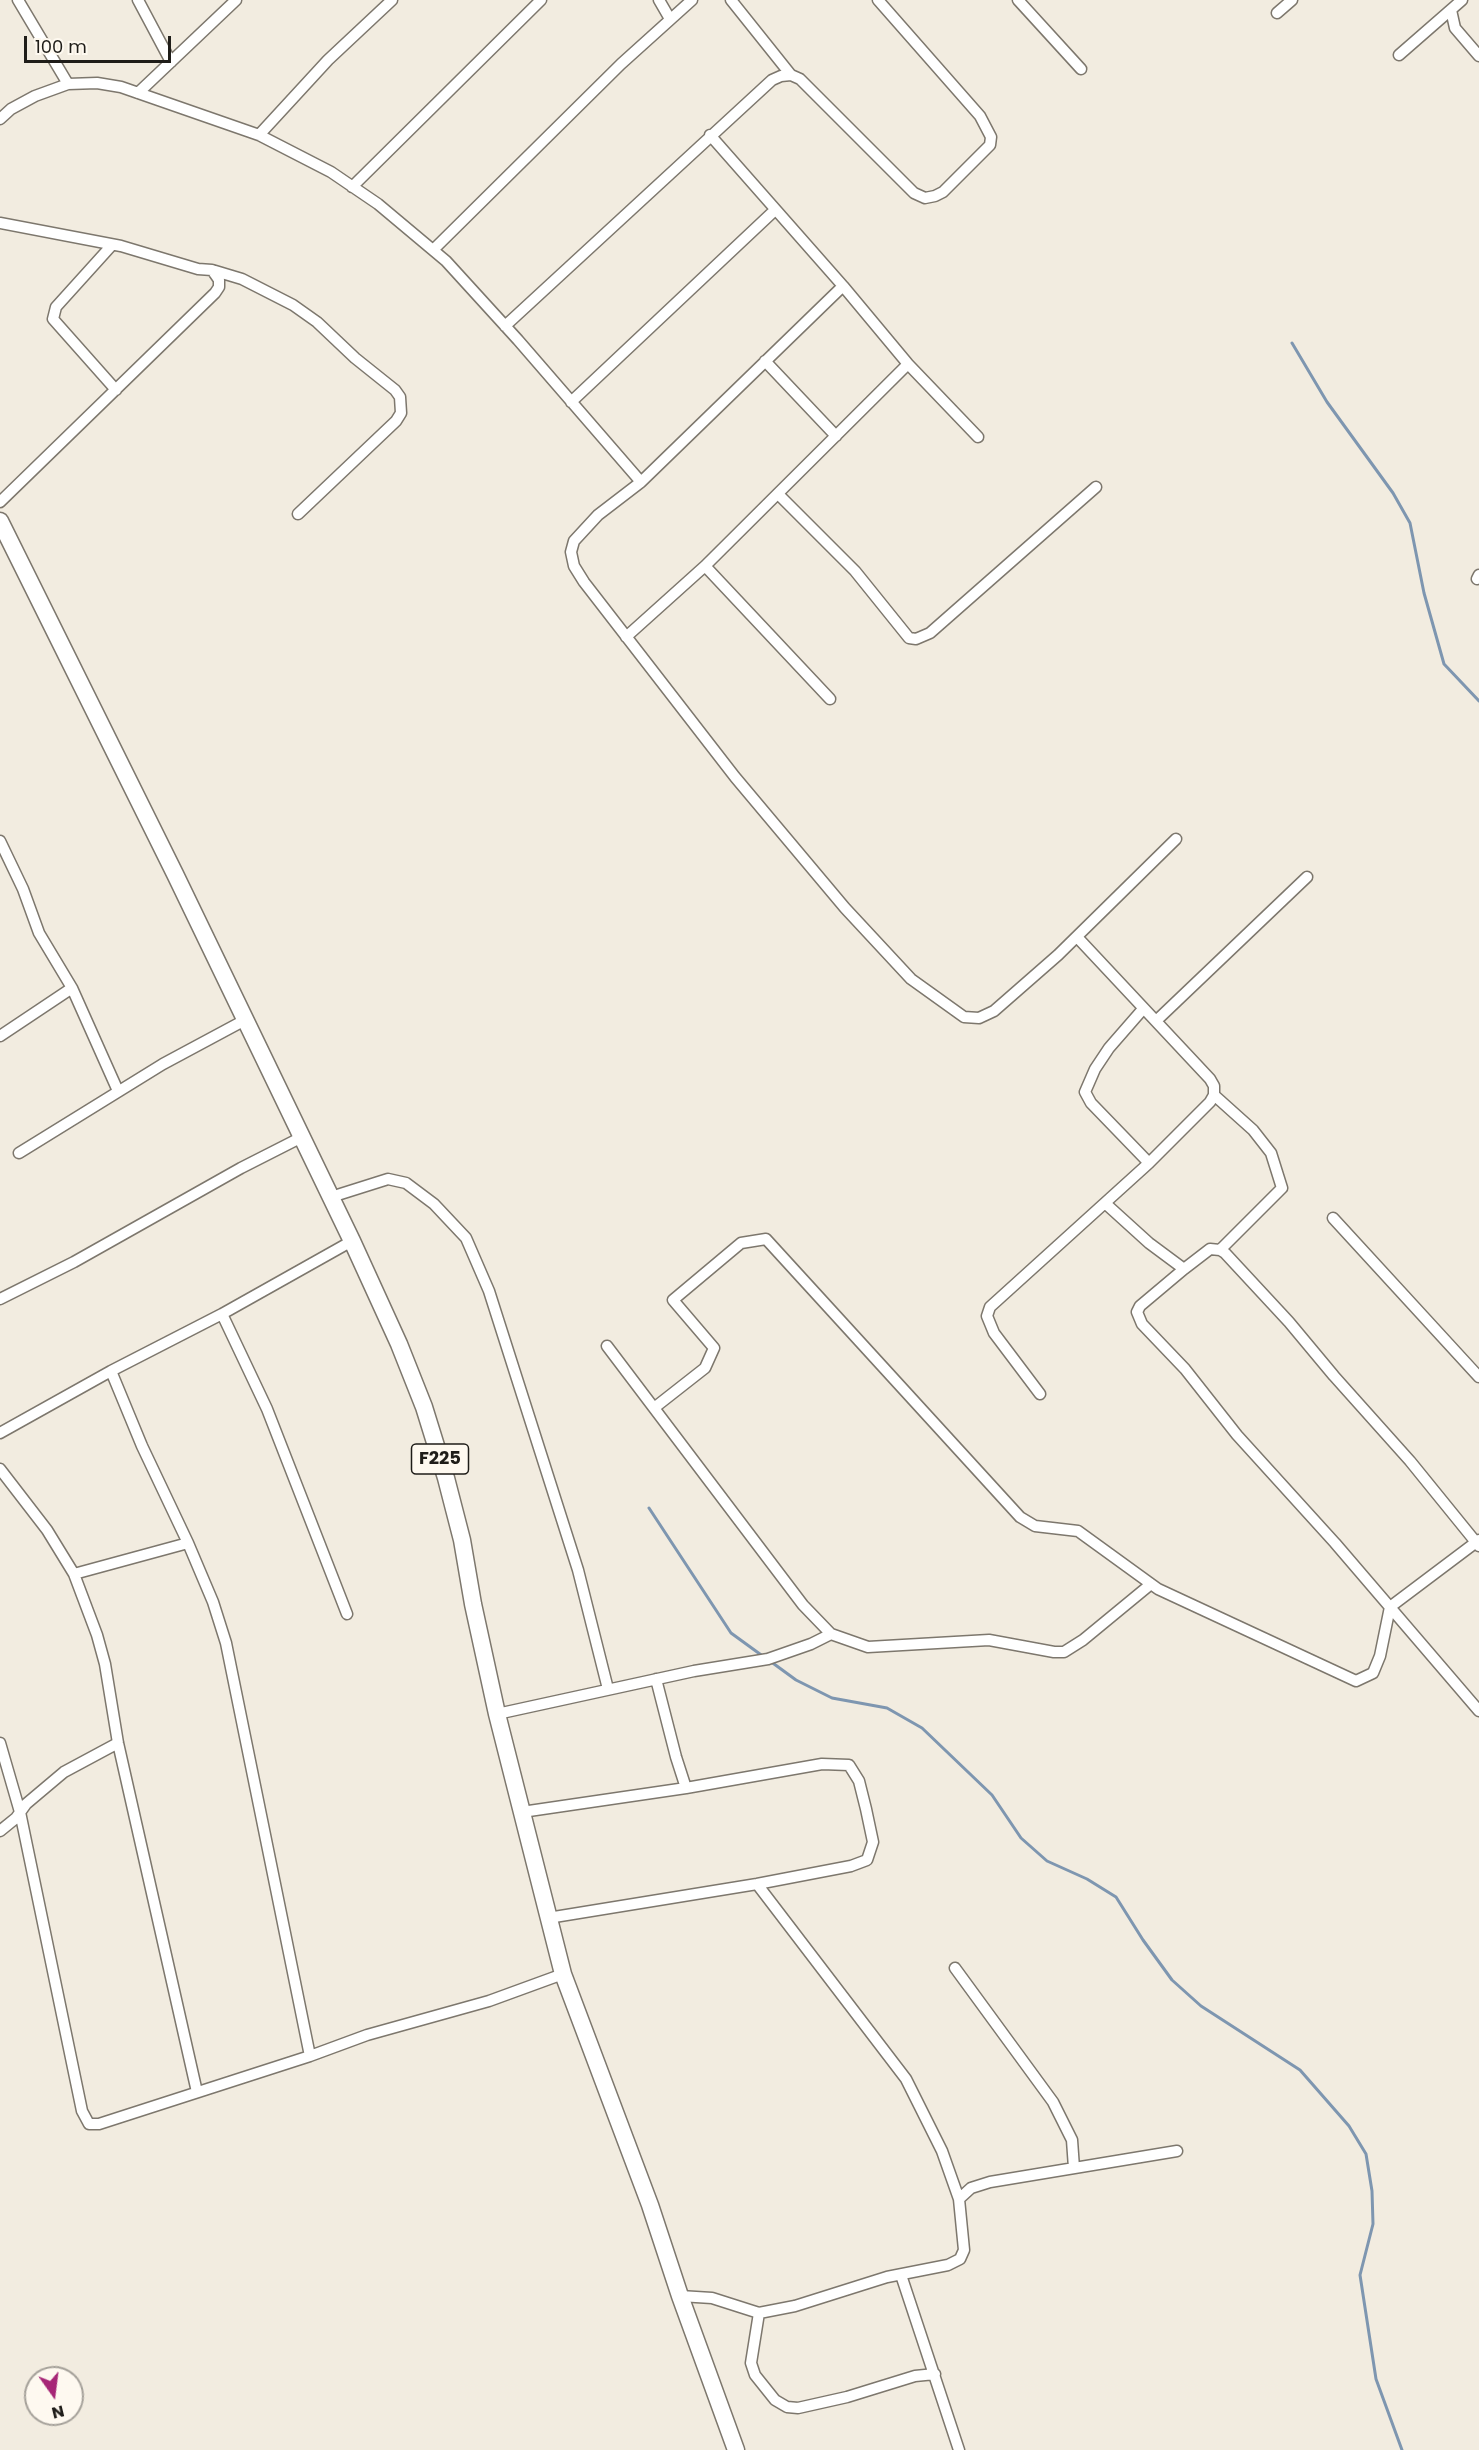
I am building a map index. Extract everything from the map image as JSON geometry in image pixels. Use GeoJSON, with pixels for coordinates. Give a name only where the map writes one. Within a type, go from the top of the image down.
{"type":"FeatureCollection","features":[{"type":"Feature","properties":{"kind":"main road","name":"F225"},"geometry":{"type":"LineString","coordinates":[[0,521],[331,1197],[403,1355],[424,1407],[462,1540],[473,1604],[497,1714],[563,1974],[650,2205],[680,2296],[736,2450]]}},
{"type":"Feature","properties":{"kind":"street"},"geometry":{"type":"LineString","coordinates":[[18,0],[68,84]]}},
{"type":"Feature","properties":{"kind":"street"},"geometry":{"type":"LineString","coordinates":[[138,0],[171,62]]}},
{"type":"Feature","properties":{"kind":"street"},"geometry":{"type":"LineString","coordinates":[[138,93],[226,5],[236,0]]}},
{"type":"Feature","properties":{"kind":"street"},"geometry":{"type":"LineString","coordinates":[[259,135],[328,60],[392,0]]}},
{"type":"Feature","properties":{"kind":"street"},"geometry":{"type":"LineString","coordinates":[[352,187],[542,0]]}},
{"type":"Feature","properties":{"kind":"street"},"geometry":{"type":"LineString","coordinates":[[659,0],[670,19]]}},
{"type":"Feature","properties":{"kind":"street"},"geometry":{"type":"LineString","coordinates":[[433,250],[621,64],[692,0]]}},
{"type":"Feature","properties":{"kind":"street"},"geometry":{"type":"LineString","coordinates":[[731,0],[791,75],[800,79],[914,193],[925,198],[935,196],[943,192],[990,145],[991,136],[980,117],[878,0]]}},
{"type":"Feature","properties":{"kind":"street"},"geometry":{"type":"LineString","coordinates":[[1018,0],[1081,69]]}},
{"type":"Feature","properties":{"kind":"street"},"geometry":{"type":"LineString","coordinates":[[1277,13],[1292,0]]}},
{"type":"Feature","properties":{"kind":"street"},"geometry":{"type":"LineString","coordinates":[[1399,55],[1462,0]]}},
{"type":"Feature","properties":{"kind":"street"},"geometry":{"type":"LineString","coordinates":[[1451,10],[1455,28],[1479,56]]}},
{"type":"Feature","properties":{"kind":"street"},"geometry":{"type":"LineString","coordinates":[[505,326],[772,80],[791,75]]}},
{"type":"Feature","properties":{"kind":"street"},"geometry":{"type":"LineString","coordinates":[[0,119],[11,109],[34,96],[68,84],[97,83],[121,87],[259,135],[331,172],[378,204],[446,261],[641,482]]}},
{"type":"Feature","properties":{"kind":"street"},"geometry":{"type":"LineString","coordinates":[[710,135],[843,286],[908,364],[978,437]]}},
{"type":"Feature","properties":{"kind":"street"},"geometry":{"type":"LineString","coordinates":[[571,402],[775,210]]}},
{"type":"Feature","properties":{"kind":"street"},"geometry":{"type":"LineString","coordinates":[[0,224],[112,245],[242,279],[293,305],[317,322],[355,358],[395,390],[400,398],[401,413],[396,421],[298,514]]}},
{"type":"Feature","properties":{"kind":"street"},"geometry":{"type":"LineString","coordinates":[[112,245],[56,307],[53,319],[116,390]]}},
{"type":"Feature","properties":{"kind":"street"},"geometry":{"type":"LineString","coordinates":[[0,502],[214,293],[219,287],[219,280],[212,270]]}},
{"type":"Feature","properties":{"kind":"street"},"geometry":{"type":"LineString","coordinates":[[843,286],[641,482],[598,515],[574,541],[571,552],[574,566],[735,777],[845,908],[911,979],[964,1017],[979,1018],[994,1011],[1077,937],[1176,839]]}},
{"type":"Feature","properties":{"kind":"street"},"geometry":{"type":"LineString","coordinates":[[765,361],[836,436]]}},
{"type":"Feature","properties":{"kind":"street"},"geometry":{"type":"LineString","coordinates":[[626,637],[705,566],[908,364]]}},
{"type":"Feature","properties":{"kind":"street"},"geometry":{"type":"LineString","coordinates":[[778,494],[855,571],[909,638],[916,639],[930,633],[1096,487]]}},
{"type":"Feature","properties":{"kind":"street"},"geometry":{"type":"LineString","coordinates":[[705,566],[830,699]]}},
{"type":"Feature","properties":{"kind":"street"},"geometry":{"type":"LineString","coordinates":[[0,841],[23,889],[39,933],[72,988],[118,1091]]}},
{"type":"Feature","properties":{"kind":"street"},"geometry":{"type":"LineString","coordinates":[[1156,1021],[1307,877]]}},
{"type":"Feature","properties":{"kind":"street"},"geometry":{"type":"LineString","coordinates":[[1040,1394],[994,1333],[987,1316],[990,1307],[1106,1204],[1214,1095],[1214,1086],[1210,1079],[1077,937]]}},
{"type":"Feature","properties":{"kind":"street"},"geometry":{"type":"LineString","coordinates":[[0,1036],[72,988]]}},
{"type":"Feature","properties":{"kind":"street"},"geometry":{"type":"LineString","coordinates":[[1143,1009],[1109,1048],[1095,1069],[1085,1092],[1091,1103],[1149,1163]]}},
{"type":"Feature","properties":{"kind":"street"},"geometry":{"type":"LineString","coordinates":[[20,1153],[163,1064],[245,1020]]}},
{"type":"Feature","properties":{"kind":"street"},"geometry":{"type":"LineString","coordinates":[[1214,1095],[1253,1130],[1271,1153],[1282,1188],[1220,1250],[1210,1250],[1140,1306],[1137,1312],[1138,1318],[1479,1711]]}},
{"type":"Feature","properties":{"kind":"street"},"geometry":{"type":"LineString","coordinates":[[0,1299],[74,1262],[241,1168],[302,1137]]}},
{"type":"Feature","properties":{"kind":"street"},"geometry":{"type":"LineString","coordinates":[[331,1197],[388,1179],[406,1183],[435,1204],[466,1238],[489,1291],[567,1537],[608,1689]]}},
{"type":"Feature","properties":{"kind":"street"},"geometry":{"type":"LineString","coordinates":[[1106,1204],[1149,1243],[1184,1269]]}},
{"type":"Feature","properties":{"kind":"street"},"geometry":{"type":"LineString","coordinates":[[1333,1218],[1479,1377]]}},
{"type":"Feature","properties":{"kind":"street"},"geometry":{"type":"LineString","coordinates":[[654,1408],[705,1368],[714,1348],[673,1300],[741,1243],[766,1239],[1020,1517],[1035,1526],[1078,1531],[1151,1584],[1356,1681],[1373,1673],[1380,1656],[1390,1607],[1478,1543],[1289,1322],[1220,1250]]}},
{"type":"Feature","properties":{"kind":"street"},"geometry":{"type":"LineString","coordinates":[[0,1433],[111,1371],[222,1314],[352,1241]]}},
{"type":"Feature","properties":{"kind":"street"},"geometry":{"type":"LineString","coordinates":[[222,1314],[267,1409],[347,1614]]}},
{"type":"Feature","properties":{"kind":"street"},"geometry":{"type":"LineString","coordinates":[[607,1346],[803,1605],[831,1634],[868,1647],[989,1640],[1064,1652],[1083,1640],[1151,1584]]}},
{"type":"Feature","properties":{"kind":"street"},"geometry":{"type":"LineString","coordinates":[[111,1371],[142,1446],[213,1602],[226,1643],[310,2056]]}},
{"type":"Feature","properties":{"kind":"street"},"geometry":{"type":"LineString","coordinates":[[0,1468],[47,1530],[74,1574],[97,1635],[105,1664],[118,1743],[197,2092]]}},
{"type":"Feature","properties":{"kind":"street"},"geometry":{"type":"LineString","coordinates":[[74,1574],[188,1543]]}},
{"type":"Feature","properties":{"kind":"street"},"geometry":{"type":"LineString","coordinates":[[497,1714],[656,1679],[768,1659],[811,1644],[831,1634]]}},
{"type":"Feature","properties":{"kind":"street"},"geometry":{"type":"LineString","coordinates":[[656,1679],[686,1788]]}},
{"type":"Feature","properties":{"kind":"street"},"geometry":{"type":"LineString","coordinates":[[0,1743],[20,1812],[82,2111],[89,2124],[99,2124],[310,2056],[367,2035],[489,2001],[563,1974]]}},
{"type":"Feature","properties":{"kind":"street"},"geometry":{"type":"LineString","coordinates":[[0,1832],[33,1798],[64,1772],[118,1743]]}},
{"type":"Feature","properties":{"kind":"street"},"geometry":{"type":"LineString","coordinates":[[522,1812],[686,1788],[822,1764],[849,1765],[859,1781],[873,1842],[867,1860],[831,1870],[757,1884],[548,1918]]}},
{"type":"Feature","properties":{"kind":"street"},"geometry":{"type":"LineString","coordinates":[[680,2296],[712,2298],[759,2313],[787,2308],[901,2275],[948,2265],[960,2259],[964,2250],[959,2199],[942,2151],[906,2079],[757,1884]]}},
{"type":"Feature","properties":{"kind":"street"},"geometry":{"type":"LineString","coordinates":[[955,1968],[1053,2102],[1072,2140],[1074,2168]]}},
{"type":"Feature","properties":{"kind":"street"},"geometry":{"type":"LineString","coordinates":[[959,2199],[970,2188],[990,2182],[1177,2151]]}},
{"type":"Feature","properties":{"kind":"street"},"geometry":{"type":"LineString","coordinates":[[901,2275],[959,2450]]}},
{"type":"Feature","properties":{"kind":"street"},"geometry":{"type":"LineString","coordinates":[[759,2313],[751,2363],[755,2374],[775,2400],[787,2407],[798,2408],[848,2397],[915,2376],[935,2374]]}},
{"type":"Feature","properties":{"kind":"waterway"},"geometry":{"type":"LineString","coordinates":[[1292,343],[1327,402],[1393,493],[1410,523],[1424,593],[1444,664],[1479,701]]}},
{"type":"Feature","properties":{"kind":"waterway"},"geometry":{"type":"LineString","coordinates":[[649,1508],[731,1633],[764,1657]]}},
{"type":"Feature","properties":{"kind":"waterway"},"geometry":{"type":"LineString","coordinates":[[770,1661],[796,1680],[832,1698],[887,1708],[922,1728],[992,1795],[1021,1838],[1047,1861],[1087,1879],[1116,1897],[1172,1980],[1201,2006],[1300,2070],[1349,2126],[1366,2154],[1372,2191],[1373,2224],[1360,2275],[1376,2379],[1402,2450]]}}]}
